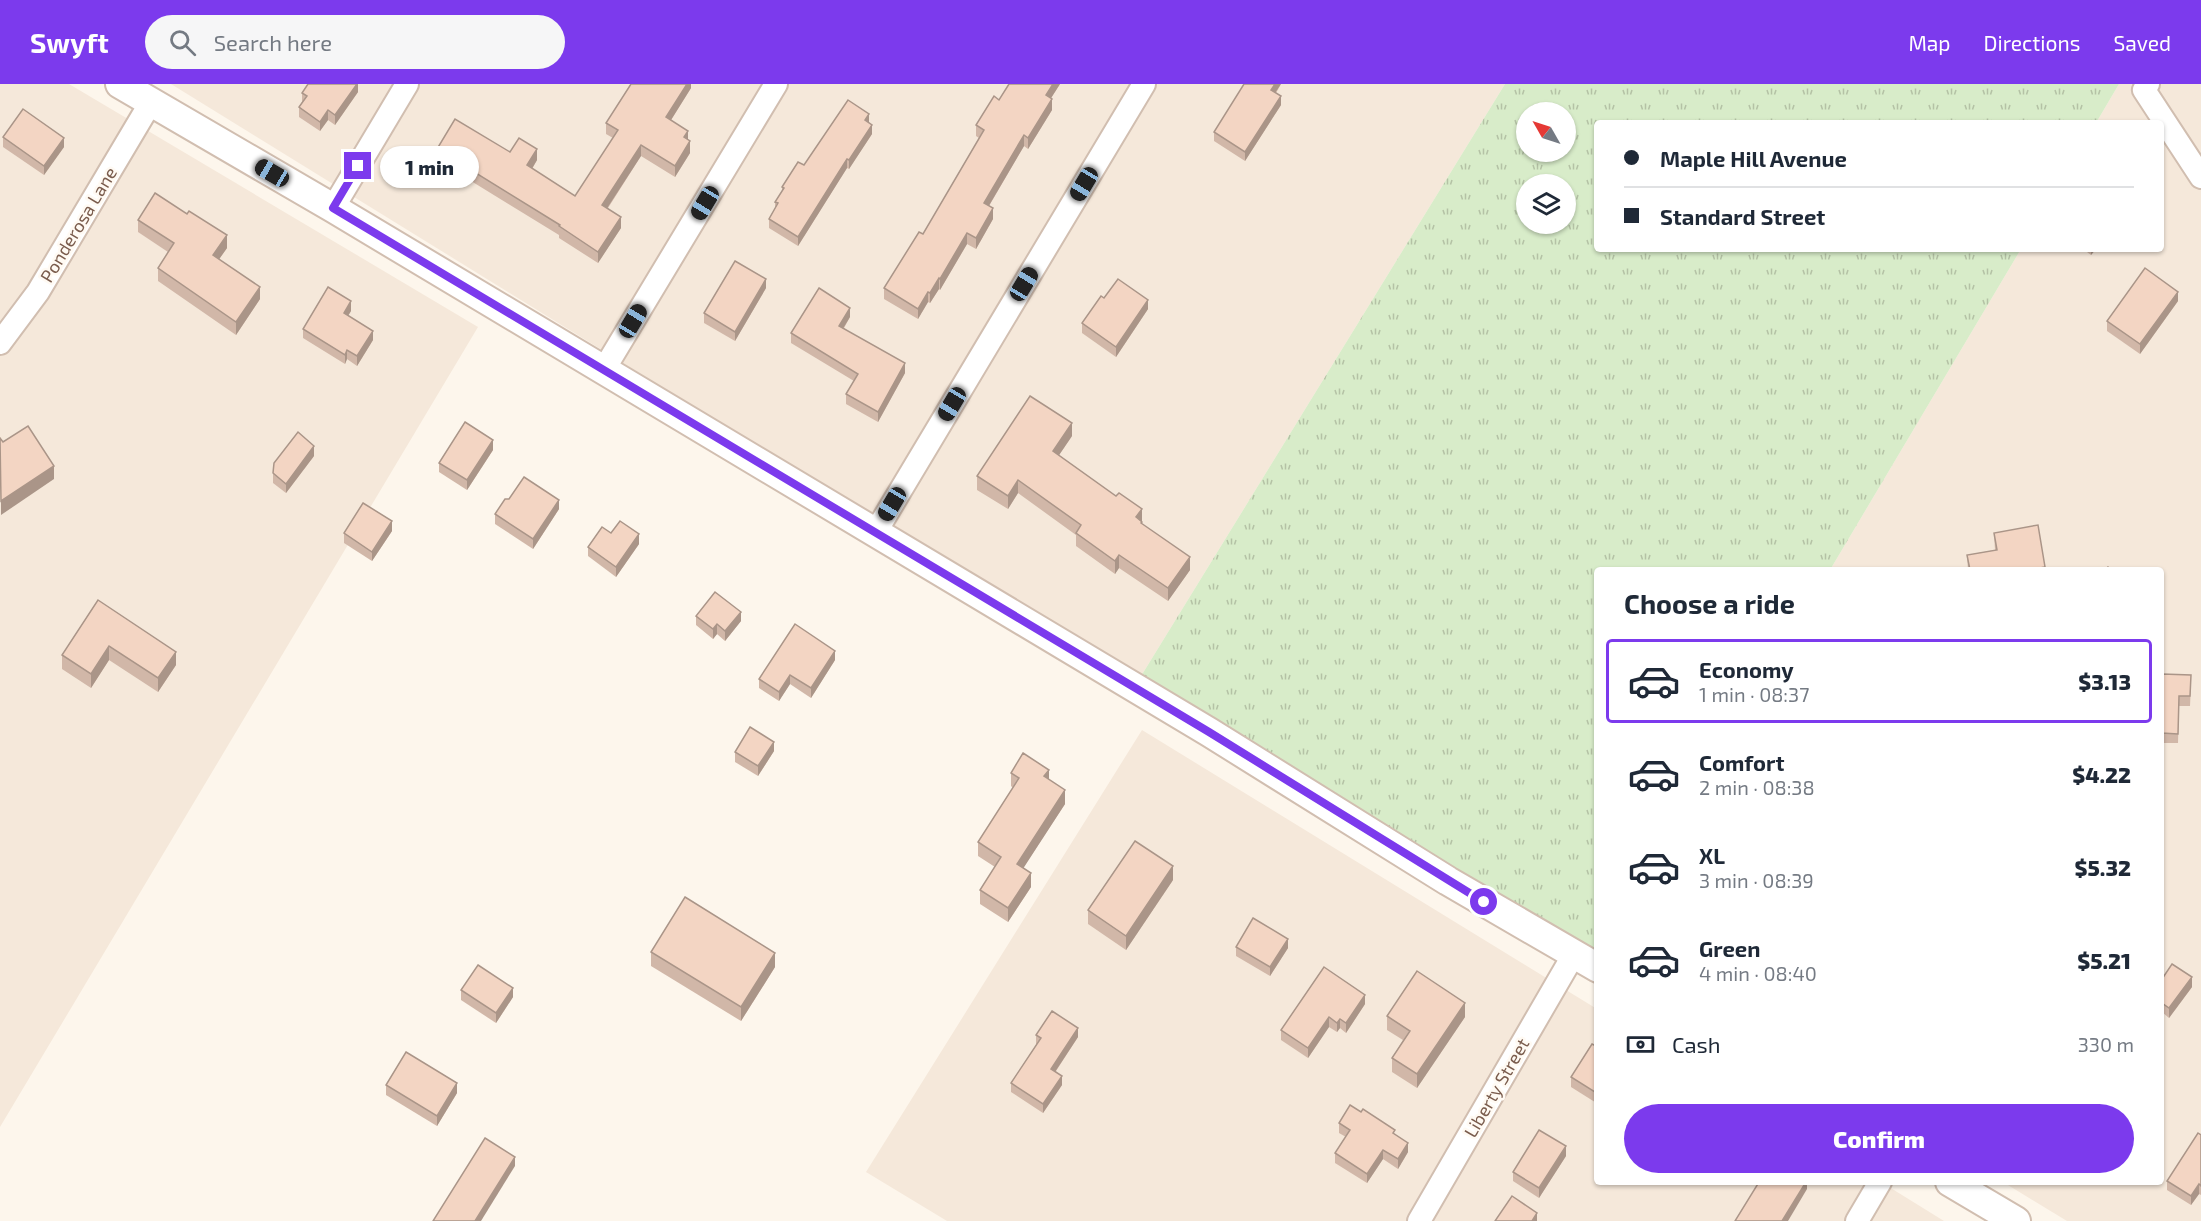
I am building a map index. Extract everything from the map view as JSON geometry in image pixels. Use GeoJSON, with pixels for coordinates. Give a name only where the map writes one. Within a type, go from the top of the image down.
{"type":"FeatureCollection","features":[{"type":"Feature","properties":{"kind":"street"},"geometry":{"type":"LineString","coordinates":[[120,84],[333,208],[1218,738],[1448,882],[1586,961]]}},
{"type":"Feature","properties":{"kind":"street"},"geometry":{"type":"LineString","coordinates":[[333,208],[407,84]]}},
{"type":"Feature","properties":{"kind":"street"},"geometry":{"type":"LineString","coordinates":[[603,371],[776,84]]}},
{"type":"Feature","properties":{"kind":"street"},"geometry":{"type":"LineString","coordinates":[[875,533],[1144,84]]}},
{"type":"Feature","properties":{"kind":"street"},"geometry":{"type":"LineString","coordinates":[[2146,87],[2201,177]]}},
{"type":"Feature","properties":{"kind":"street","name":"Ponderosa Lane"},"geometry":{"type":"LineString","coordinates":[[0,342],[38,292],[150,102]]}},
{"type":"Feature","properties":{"kind":"street","name":"Liberty Street"},"geometry":{"type":"LineString","coordinates":[[1419,1221],[1586,961]]}},
{"type":"Feature","properties":{"kind":"street"},"geometry":{"type":"LineString","coordinates":[[1857,1221],[1878,1185]]}},
{"type":"Feature","properties":{"kind":"street"},"geometry":{"type":"LineString","coordinates":[[1955,1185],[2016,1221]]}},
{"type":"Feature","properties":{"kind":"shaded area"},"geometry":{"type":"Polygon","coordinates":[[[0,84],[69,84],[478,327],[0,1127],[0,84]]]}},
{"type":"Feature","properties":{"kind":"shaded area"},"geometry":{"type":"Polygon","coordinates":[[[171,84],[1505,84],[1138,681],[171,84]]]}},
{"type":"Feature","properties":{"kind":"shaded area"},"geometry":{"type":"Polygon","coordinates":[[[2119,84],[2201,84],[2201,1221],[2067,1221],[2008,1185],[2164,1185],[2164,567],[1832,567],[2019,252],[2164,252],[2164,120],[2098,120],[2119,84]]]}},
{"type":"Feature","properties":{"kind":"shaded area"},"geometry":{"type":"Polygon","coordinates":[[[1142,730],[1594,1007],[1594,1185],[1886,1185],[1944,1221],[947,1221],[866,1172],[1142,730]]]}},
{"type":"Feature","properties":{"kind":"green space"},"geometry":{"type":"Polygon","coordinates":[[[1505,84],[2119,84],[2098,120],[1594,120],[1594,252],[2019,252],[1832,567],[1594,567],[1594,959],[1138,681],[1505,84]]]}},
{"type":"Feature","properties":{"kind":"building"},"geometry":{"type":"Polygon","coordinates":[[[308,84],[357,84],[335,115],[328,110],[320,122],[299,107],[307,96],[302,93],[308,84]]]}},
{"type":"Feature","properties":{"kind":"building"},"geometry":{"type":"Polygon","coordinates":[[[631,84],[687,84],[666,117],[688,131],[684,137],[690,141],[675,166],[641,145],[602,205],[621,217],[598,252],[560,225],[437,149],[455,119],[510,152],[519,138],[537,149],[527,165],[575,196],[618,130],[606,123],[631,84]]]}},
{"type":"Feature","properties":{"kind":"building"},"geometry":{"type":"Polygon","coordinates":[[[1009,84],[1053,84],[1046,95],[1052,99],[1028,138],[1024,135],[984,203],[993,208],[976,238],[967,233],[940,279],[930,293],[928,292],[918,309],[884,288],[919,232],[923,234],[984,130],[976,125],[994,96],[999,100],[1009,84]]]}},
{"type":"Feature","properties":{"kind":"building"},"geometry":{"type":"Polygon","coordinates":[[[1244,84],[1275,84],[1271,90],[1281,96],[1245,152],[1214,132],[1244,84]]]}},
{"type":"Feature","properties":{"kind":"building"},"geometry":{"type":"Polygon","coordinates":[[[848,100],[869,114],[865,120],[872,125],[849,160],[847,159],[798,237],[769,219],[778,203],[775,202],[798,162],[804,165],[848,100]]]}},
{"type":"Feature","properties":{"kind":"building"},"geometry":{"type":"Polygon","coordinates":[[[23,109],[64,138],[44,166],[3,137],[23,109]]]}},
{"type":"Feature","properties":{"kind":"building"},"geometry":{"type":"Polygon","coordinates":[[[155,193],[187,214],[189,211],[227,235],[213,255],[260,287],[236,322],[158,268],[174,243],[138,220],[155,193]]]}},
{"type":"Feature","properties":{"kind":"building"},"geometry":{"type":"Polygon","coordinates":[[[735,261],[766,279],[735,332],[704,313],[735,261]]]}},
{"type":"Feature","properties":{"kind":"building"},"geometry":{"type":"Polygon","coordinates":[[[2145,268],[2178,292],[2140,344],[2107,321],[2145,268]]]}},
{"type":"Feature","properties":{"kind":"building"},"geometry":{"type":"Polygon","coordinates":[[[1118,279],[1148,300],[1116,347],[1082,323],[1101,296],[1104,298],[1118,279]]]}},
{"type":"Feature","properties":{"kind":"building"},"geometry":{"type":"Polygon","coordinates":[[[328,287],[351,301],[344,313],[373,331],[357,356],[347,350],[345,355],[303,329],[328,287]]]}},
{"type":"Feature","properties":{"kind":"building"},"geometry":{"type":"Polygon","coordinates":[[[819,288],[850,308],[839,326],[905,363],[878,412],[846,394],[858,374],[791,333],[819,288]]]}},
{"type":"Feature","properties":{"kind":"building"},"geometry":{"type":"Polygon","coordinates":[[[1030,396],[1072,423],[1053,451],[1116,496],[1119,493],[1142,509],[1136,517],[1141,523],[1190,557],[1168,588],[1119,555],[1115,561],[1076,533],[1081,525],[1018,480],[1008,496],[977,476],[1030,396]]]}},
{"type":"Feature","properties":{"kind":"building"},"geometry":{"type":"Polygon","coordinates":[[[465,422],[493,440],[467,480],[439,463],[465,422]]]}},
{"type":"Feature","properties":{"kind":"building"},"geometry":{"type":"Polygon","coordinates":[[[28,426],[54,466],[1,501],[0,438],[3,442],[28,426]]]}},
{"type":"Feature","properties":{"kind":"building"},"geometry":{"type":"Polygon","coordinates":[[[298,432],[314,446],[286,484],[273,473],[274,463],[298,432]]]}},
{"type":"Feature","properties":{"kind":"building"},"geometry":{"type":"Polygon","coordinates":[[[524,477],[559,500],[533,539],[495,514],[524,477]]]}},
{"type":"Feature","properties":{"kind":"building"},"geometry":{"type":"Polygon","coordinates":[[[363,503],[392,521],[372,552],[344,533],[363,503]]]}},
{"type":"Feature","properties":{"kind":"building"},"geometry":{"type":"Polygon","coordinates":[[[620,521],[639,534],[616,567],[588,547],[602,527],[611,533],[620,521]]]}},
{"type":"Feature","properties":{"kind":"building"},"geometry":{"type":"Polygon","coordinates":[[[2038,525],[2045,567],[1969,567],[1967,555],[1997,550],[1994,533],[2038,525]]]}},
{"type":"Feature","properties":{"kind":"building"},"geometry":{"type":"Polygon","coordinates":[[[715,592],[741,612],[725,631],[717,624],[713,629],[696,616],[715,592]]]}},
{"type":"Feature","properties":{"kind":"building"},"geometry":{"type":"Polygon","coordinates":[[[98,600],[176,652],[158,678],[109,646],[91,674],[62,655],[98,600]]]}},
{"type":"Feature","properties":{"kind":"building"},"geometry":{"type":"Polygon","coordinates":[[[795,624],[835,651],[811,688],[790,675],[779,692],[759,679],[795,624]]]}},
{"type":"Feature","properties":{"kind":"building"},"geometry":{"type":"Polygon","coordinates":[[[2164,674],[2191,675],[2190,696],[2179,696],[2178,734],[2164,733],[2164,674]]]}},
{"type":"Feature","properties":{"kind":"building"},"geometry":{"type":"Polygon","coordinates":[[[750,727],[774,742],[758,766],[735,752],[750,727]]]}},
{"type":"Feature","properties":{"kind":"building"},"geometry":{"type":"Polygon","coordinates":[[[1023,753],[1049,770],[1044,776],[1065,790],[1017,864],[1031,873],[1008,908],[980,890],[1001,857],[978,842],[1019,778],[1011,773],[1023,753]]]}},
{"type":"Feature","properties":{"kind":"building"},"geometry":{"type":"Polygon","coordinates":[[[1135,841],[1173,866],[1126,936],[1088,910],[1135,841]]]}},
{"type":"Feature","properties":{"kind":"building"},"geometry":{"type":"Polygon","coordinates":[[[685,897],[775,953],[741,1007],[651,952],[685,897]]]}},
{"type":"Feature","properties":{"kind":"building"},"geometry":{"type":"Polygon","coordinates":[[[1253,918],[1288,939],[1270,967],[1236,947],[1253,918]]]}},
{"type":"Feature","properties":{"kind":"building"},"geometry":{"type":"Polygon","coordinates":[[[2172,964],[2192,977],[2169,1008],[2164,1004],[2164,976],[2172,964]]]}},
{"type":"Feature","properties":{"kind":"building"},"geometry":{"type":"Polygon","coordinates":[[[478,965],[513,988],[496,1013],[461,990],[478,965]]]}},
{"type":"Feature","properties":{"kind":"building"},"geometry":{"type":"Polygon","coordinates":[[[1324,967],[1365,995],[1346,1023],[1340,1019],[1337,1023],[1329,1017],[1308,1048],[1281,1030],[1324,967]]]}},
{"type":"Feature","properties":{"kind":"building"},"geometry":{"type":"Polygon","coordinates":[[[1417,971],[1465,1003],[1417,1074],[1392,1058],[1410,1031],[1387,1016],[1417,971]]]}},
{"type":"Feature","properties":{"kind":"building"},"geometry":{"type":"Polygon","coordinates":[[[1052,1011],[1078,1028],[1051,1069],[1062,1076],[1043,1104],[1011,1083],[1041,1038],[1036,1035],[1052,1011]]]}},
{"type":"Feature","properties":{"kind":"building"},"geometry":{"type":"Polygon","coordinates":[[[1592,1044],[1594,1045],[1594,1091],[1571,1077],[1592,1044]]]}},
{"type":"Feature","properties":{"kind":"building"},"geometry":{"type":"Polygon","coordinates":[[[406,1052],[457,1083],[437,1116],[386,1085],[406,1052]]]}},
{"type":"Feature","properties":{"kind":"building"},"geometry":{"type":"Polygon","coordinates":[[[1350,1105],[1361,1112],[1363,1109],[1395,1130],[1393,1133],[1408,1143],[1398,1159],[1383,1150],[1367,1174],[1335,1153],[1350,1130],[1339,1123],[1350,1105]]]}},
{"type":"Feature","properties":{"kind":"building"},"geometry":{"type":"Polygon","coordinates":[[[1539,1130],[1566,1146],[1539,1188],[1513,1172],[1539,1130]]]}},
{"type":"Feature","properties":{"kind":"building"},"geometry":{"type":"Polygon","coordinates":[[[2198,1133],[2201,1135],[2201,1186],[2199,1184],[2191,1196],[2167,1181],[2198,1133]]]}},
{"type":"Feature","properties":{"kind":"building"},"geometry":{"type":"Polygon","coordinates":[[[485,1138],[515,1157],[475,1221],[433,1221],[485,1138]]]}},
{"type":"Feature","properties":{"kind":"building"},"geometry":{"type":"Polygon","coordinates":[[[1757,1185],[1804,1185],[1782,1221],[1735,1221],[1757,1185]]]}},
{"type":"Feature","properties":{"kind":"building"},"geometry":{"type":"Polygon","coordinates":[[[1512,1196],[1537,1213],[1532,1221],[1495,1221],[1512,1196]]]}},
{"type":"Feature","properties":{"kind":"route"},"geometry":{"type":"LineString","coordinates":[[358,166],[333,208],[1209,732],[1448,882],[1484,902]]}}]}
